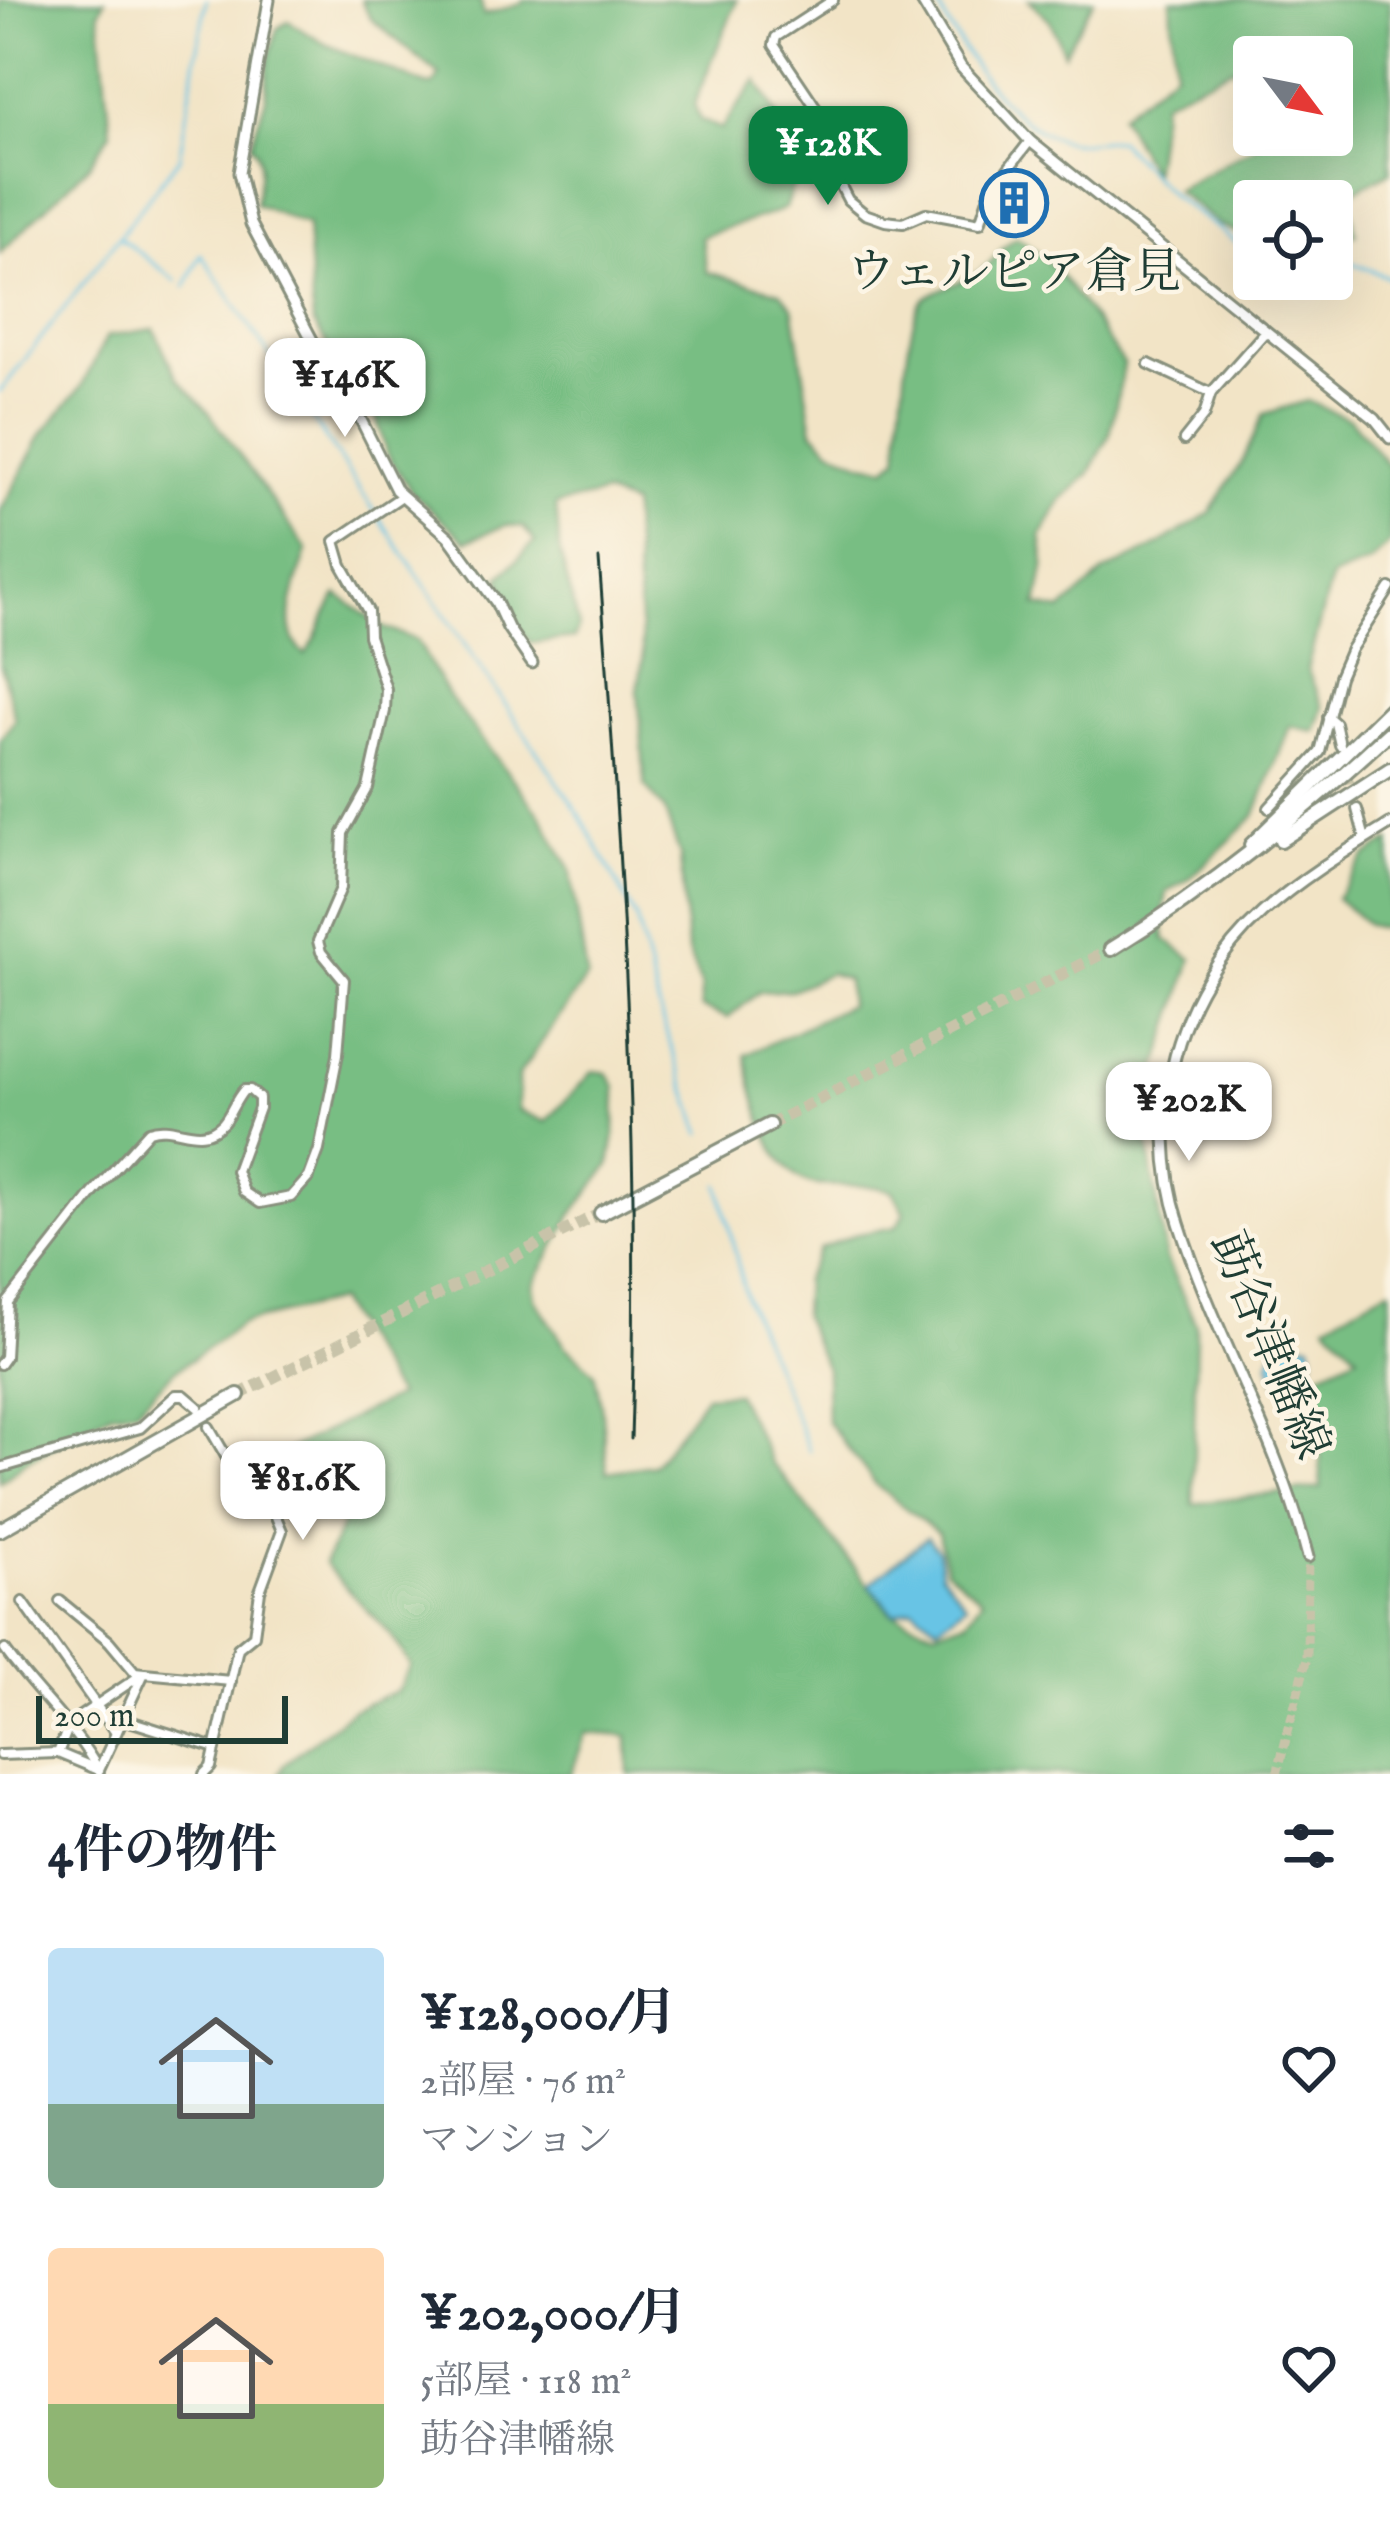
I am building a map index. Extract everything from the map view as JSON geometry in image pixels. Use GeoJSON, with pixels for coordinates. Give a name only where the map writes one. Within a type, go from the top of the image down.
{"type":"FeatureCollection","features":[{"type":"Feature","properties":{"kind":"highway"},"geometry":{"type":"LineString","coordinates":[[1192,898],[1390,709]]}},
{"type":"Feature","properties":{"kind":"highway"},"geometry":{"type":"LineString","coordinates":[[1111,950],[1261,846],[1390,732]]}},
{"type":"Feature","properties":{"kind":"highway"},"geometry":{"type":"LineString","coordinates":[[1261,846],[1277,843],[1390,769]]}},
{"type":"Feature","properties":{"kind":"highway"},"geometry":{"type":"LineString","coordinates":[[601,1213],[769,1125]]}},
{"type":"Feature","properties":{"kind":"highway"},"geometry":{"type":"LineString","coordinates":[[0,1530],[238,1395]]}},
{"type":"Feature","properties":{"kind":"main road"},"geometry":{"type":"LineString","coordinates":[[269,0],[238,172],[251,224],[320,355],[348,394],[380,464],[402,496],[449,537],[496,602],[532,664]]}},
{"type":"Feature","properties":{"kind":"main road"},"geometry":{"type":"LineString","coordinates":[[921,0],[961,67],[1030,141],[1375,418],[1390,438]]}},
{"type":"Feature","properties":{"kind":"main road","name":"莇谷津幡線"},"geometry":{"type":"LineString","coordinates":[[1308,1557],[1285,1482],[1178,1222],[1164,1153],[1168,1084],[1182,1030],[1226,951],[1301,880],[1390,824]]}},
{"type":"Feature","properties":{"kind":"street"},"geometry":{"type":"LineString","coordinates":[[833,0],[776,37],[773,45],[827,124],[831,167],[848,200],[865,214],[903,223],[926,213],[980,223],[989,192],[1030,141]]}},
{"type":"Feature","properties":{"kind":"street"},"geometry":{"type":"LineString","coordinates":[[1184,440],[1204,415],[1211,393],[1266,331]]}},
{"type":"Feature","properties":{"kind":"street"},"geometry":{"type":"LineString","coordinates":[[1149,364],[1211,393]]}},
{"type":"Feature","properties":{"kind":"street"},"geometry":{"type":"LineString","coordinates":[[0,1364],[5,1358],[8,1302],[93,1193],[149,1131],[160,1127],[195,1137],[224,1122],[244,1090],[250,1090],[259,1098],[259,1108],[236,1171],[244,1192],[260,1203],[279,1201],[291,1197],[309,1177],[334,1074],[345,994],[344,980],[321,952],[318,941],[341,887],[343,832],[368,788],[386,689],[369,636],[368,611],[342,565],[335,541],[402,496]]}},
{"type":"Feature","properties":{"kind":"street"},"geometry":{"type":"LineString","coordinates":[[1269,808],[1320,752],[1351,649],[1390,589]]}},
{"type":"Feature","properties":{"kind":"street"},"geometry":{"type":"LineString","coordinates":[[1328,716],[1335,723],[1340,745]]}},
{"type":"Feature","properties":{"kind":"street"},"geometry":{"type":"LineString","coordinates":[[1357,809],[1365,839]]}},
{"type":"Feature","properties":{"kind":"street"},"geometry":{"type":"LineString","coordinates":[[0,1468],[140,1428],[176,1394],[198,1407]]}},
{"type":"Feature","properties":{"kind":"street"},"geometry":{"type":"LineString","coordinates":[[205,1774],[211,1767],[238,1648],[254,1635],[260,1591],[281,1531],[274,1512],[259,1507],[244,1490],[209,1427]]}},
{"type":"Feature","properties":{"kind":"street"},"geometry":{"type":"LineString","coordinates":[[60,1601],[123,1654],[135,1672],[232,1681]]}},
{"type":"Feature","properties":{"kind":"street"},"geometry":{"type":"LineString","coordinates":[[23,1602],[116,1732]]}},
{"type":"Feature","properties":{"kind":"street"},"geometry":{"type":"LineString","coordinates":[[5,1650],[35,1692],[70,1724],[99,1772]]}},
{"type":"Feature","properties":{"kind":"street"},"geometry":{"type":"LineString","coordinates":[[58,1753],[70,1724],[144,1673]]}},
{"type":"Feature","properties":{"kind":"street"},"geometry":{"type":"LineString","coordinates":[[99,1772],[144,1673]]}},
{"type":"Feature","properties":{"kind":"street"},"geometry":{"type":"LineString","coordinates":[[123,1719],[215,1748]]}},
{"type":"Feature","properties":{"kind":"street"},"geometry":{"type":"LineString","coordinates":[[1,1757],[58,1753],[99,1772]]}},
{"type":"Feature","properties":{"kind":"green space"},"geometry":{"type":"Polygon","coordinates":[[[0,0],[105,0],[99,12],[111,132],[89,165],[0,253],[0,0]]]}},
{"type":"Feature","properties":{"kind":"green space"},"geometry":{"type":"Polygon","coordinates":[[[361,0],[480,0],[484,15],[523,0],[737,0],[694,104],[700,120],[721,129],[757,80],[802,159],[785,208],[701,237],[707,272],[780,292],[793,307],[813,431],[832,449],[863,463],[887,467],[898,458],[908,349],[924,299],[976,274],[1017,237],[1034,249],[1076,296],[1124,365],[1110,434],[1089,474],[1061,501],[1041,536],[1045,563],[1037,606],[1061,611],[1105,572],[1210,513],[1264,414],[1307,401],[1350,419],[1390,468],[1390,543],[1370,562],[1331,578],[1307,669],[1323,708],[1315,731],[1290,726],[1255,816],[1189,879],[1167,892],[1162,919],[1165,939],[1192,959],[1143,1113],[1166,1259],[1196,1324],[1193,1504],[1321,1488],[1319,1373],[1358,1355],[1326,1323],[1390,1288],[1390,1774],[629,1774],[628,1736],[586,1733],[571,1774],[279,1774],[284,1764],[354,1709],[397,1691],[411,1666],[391,1635],[324,1564],[351,1506],[307,1481],[265,1491],[257,1465],[397,1396],[337,1301],[243,1323],[175,1371],[136,1409],[111,1412],[0,1482],[0,740],[15,719],[0,661],[0,512],[43,433],[82,386],[107,336],[154,329],[177,378],[208,411],[307,550],[291,605],[296,644],[305,655],[338,595],[384,628],[417,640],[448,696],[542,817],[570,869],[587,977],[518,1076],[518,1110],[546,1122],[593,1071],[607,1073],[616,1087],[610,1165],[572,1215],[533,1285],[535,1299],[565,1345],[594,1372],[607,1472],[654,1465],[706,1395],[736,1393],[771,1462],[891,1613],[935,1631],[967,1620],[982,1599],[946,1569],[938,1533],[878,1487],[827,1421],[826,1368],[802,1316],[804,1280],[819,1249],[853,1235],[896,1227],[905,1213],[893,1191],[819,1185],[788,1169],[767,1134],[754,1091],[746,1055],[849,1005],[847,980],[830,973],[792,990],[759,992],[728,1018],[701,1008],[701,985],[687,950],[680,855],[664,809],[645,786],[638,690],[643,659],[631,505],[604,494],[556,505],[560,554],[579,627],[574,638],[531,643],[516,627],[500,577],[535,542],[523,527],[506,525],[466,541],[412,492],[386,452],[374,409],[313,323],[307,225],[255,204],[260,165],[251,144],[266,98],[268,62],[277,29],[288,21],[325,44],[425,85],[433,86],[440,75],[371,19],[361,0]]]}},
{"type":"Feature","properties":{"kind":"green space"},"geometry":{"type":"Polygon","coordinates":[[[1029,0],[1094,0],[1064,53],[1050,20],[1029,0]]]}},
{"type":"Feature","properties":{"kind":"green space"},"geometry":{"type":"Polygon","coordinates":[[[1171,0],[1390,0],[1390,172],[1353,191],[1353,180],[1233,180],[1233,231],[1220,226],[1175,190],[1237,156],[1353,156],[1353,36],[1233,36],[1233,67],[1162,101],[1152,174],[1120,115],[1175,70],[1171,0]]]}},
{"type":"Feature","properties":{"kind":"green space"},"geometry":{"type":"Polygon","coordinates":[[[1390,841],[1390,930],[1368,925],[1336,898],[1365,857],[1390,841]]]}},
{"type":"Feature","properties":{"kind":"water"},"geometry":{"type":"Polygon","coordinates":[[[1299,1341],[1311,1343],[1313,1360],[1301,1386],[1291,1388],[1276,1380],[1269,1361],[1274,1349],[1299,1341]]]}},
{"type":"Feature","properties":{"kind":"water"},"geometry":{"type":"Polygon","coordinates":[[[927,1537],[938,1550],[941,1573],[966,1604],[938,1626],[913,1608],[894,1614],[869,1584],[927,1537]]]}},
{"type":"Feature","properties":{"kind":"waterway"},"geometry":{"type":"LineString","coordinates":[[0,392],[179,158],[206,0]]}},
{"type":"Feature","properties":{"kind":"waterway"},"geometry":{"type":"LineString","coordinates":[[935,0],[972,62],[1021,117],[1068,142],[1118,140],[1172,196],[1233,240]]}},
{"type":"Feature","properties":{"kind":"waterway"},"geometry":{"type":"LineString","coordinates":[[119,237],[177,281]]}},
{"type":"Feature","properties":{"kind":"waterway"},"geometry":{"type":"LineString","coordinates":[[185,287],[201,254],[580,815],[636,918],[663,1023],[702,1134]]}},
{"type":"Feature","properties":{"kind":"waterway"},"geometry":{"type":"LineString","coordinates":[[1353,263],[1390,278]]}},
{"type":"Feature","properties":{"kind":"waterway"},"geometry":{"type":"LineString","coordinates":[[719,1185],[746,1298],[809,1450]]}},
{"type":"Feature","properties":{"kind":"tunnel"},"geometry":{"type":"LineString","coordinates":[[1342,752],[1357,809]]}},
{"type":"Feature","properties":{"kind":"tunnel"},"geometry":{"type":"LineString","coordinates":[[769,1125],[1111,949]]}},
{"type":"Feature","properties":{"kind":"tunnel"},"geometry":{"type":"LineString","coordinates":[[238,1395],[601,1213]]}},
{"type":"Feature","properties":{"kind":"tunnel"},"geometry":{"type":"LineString","coordinates":[[1277,1774],[1307,1658],[1308,1557]]}},
{"type":"Feature","properties":{"kind":"railway"},"geometry":{"type":"LineString","coordinates":[[599,559],[631,1109],[631,1439]]}},
{"type":"Feature","properties":{"kind":"place","name":"ウェルピア倉見"},"geometry":{"type":"Point","coordinates":[1014,203]}}]}
